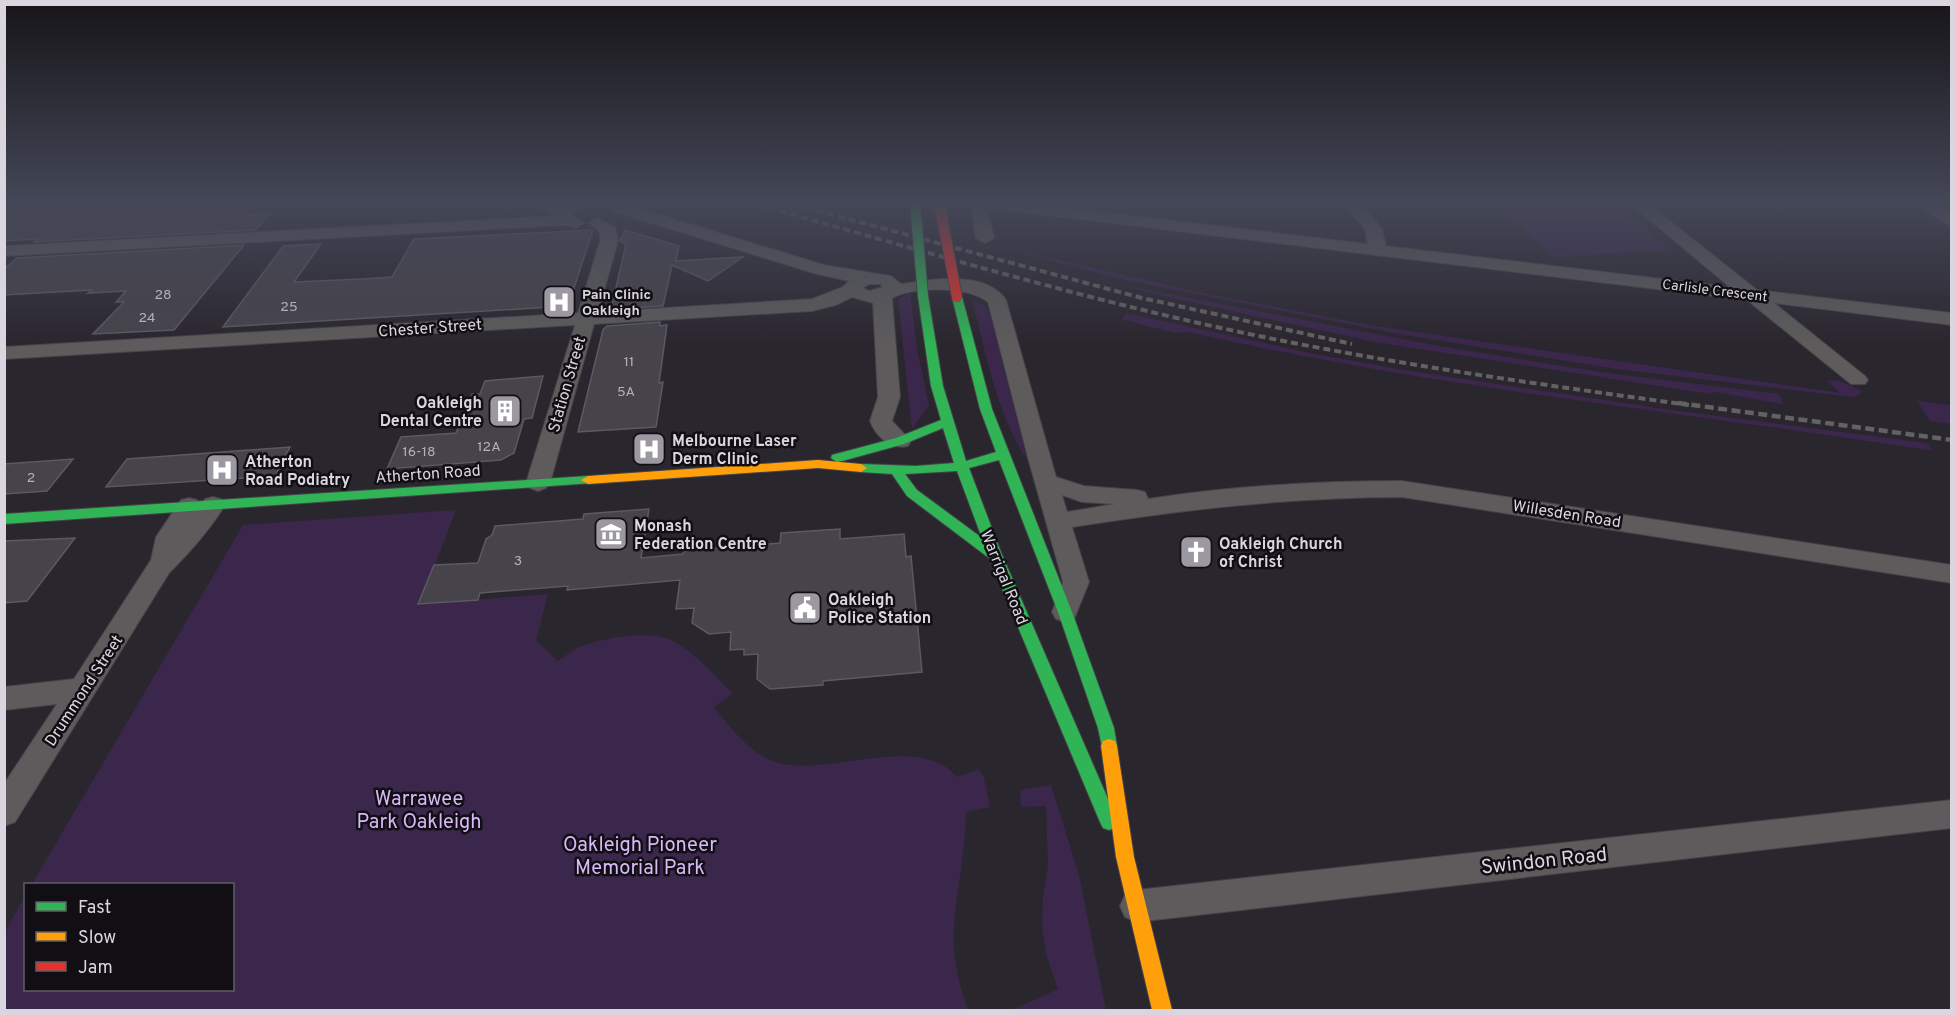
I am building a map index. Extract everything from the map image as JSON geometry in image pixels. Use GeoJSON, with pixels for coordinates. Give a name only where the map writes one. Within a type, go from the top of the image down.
{"type":"FeatureCollection","features":[{"type":"Feature","properties":{"kind":"main road","name":"Warrigal Road"},"geometry":{"type":"LineString","coordinates":[[928,249],[940,292],[975,376],[1065,612],[1106,728],[1125,857],[1162,1011]]}},
{"type":"Feature","properties":{"kind":"main road","name":"Warrigal Road"},"geometry":{"type":"LineString","coordinates":[[940,249],[940,292],[931,353],[946,422],[994,555],[1070,735],[1125,857]]}},
{"type":"Feature","properties":{"kind":"main road","name":"Atherton Road"},"geometry":{"type":"LineString","coordinates":[[818,464],[900,441],[946,422]]}},
{"type":"Feature","properties":{"kind":"main road","name":"Atherton Road"},"geometry":{"type":"LineString","coordinates":[[4,519],[818,464],[897,472],[941,472],[982,464],[1004,454]]}},
{"type":"Feature","properties":{"kind":"main road"},"geometry":{"type":"LineString","coordinates":[[897,472],[912,493],[994,555]]}},
{"type":"Feature","properties":{"kind":"street"},"geometry":{"type":"LineString","coordinates":[[4,251],[26,249]]}},
{"type":"Feature","properties":{"kind":"street","name":"Station Street"},"geometry":{"type":"LineString","coordinates":[[538,483],[606,249]]}},
{"type":"Feature","properties":{"kind":"street"},"geometry":{"type":"LineString","coordinates":[[753,249],[822,270],[825,276],[856,285],[877,277],[887,289],[889,397],[882,421],[884,429],[900,441]]}},
{"type":"Feature","properties":{"kind":"street","name":"Carlisle Crescent"},"geometry":{"type":"LineString","coordinates":[[1381,249],[1952,319]]}},
{"type":"Feature","properties":{"kind":"street"},"geometry":{"type":"LineString","coordinates":[[1696,249],[1858,380]]}},
{"type":"Feature","properties":{"kind":"street","name":"Chester Street"},"geometry":{"type":"LineString","coordinates":[[4,353],[812,305],[829,301],[856,285]]}},
{"type":"Feature","properties":{"kind":"street"},"geometry":{"type":"LineString","coordinates":[[887,289],[940,292],[976,288],[991,294],[997,300],[1076,582],[1065,612]]}},
{"type":"Feature","properties":{"kind":"street","name":"Willesden Road"},"geometry":{"type":"LineString","coordinates":[[1047,482],[1082,494],[1181,502]]}},
{"type":"Feature","properties":{"kind":"street","name":"Willesden Road"},"geometry":{"type":"LineString","coordinates":[[1059,521],[1181,502],[1353,489],[1402,489],[1952,574]]}},
{"type":"Feature","properties":{"kind":"street","name":"Drummond Street"},"geometry":{"type":"LineString","coordinates":[[4,812],[160,567],[191,536],[201,505]]}},
{"type":"Feature","properties":{"kind":"street"},"geometry":{"type":"LineString","coordinates":[[4,699],[84,688]]}},
{"type":"Feature","properties":{"kind":"street","name":"Swindon Road"},"geometry":{"type":"LineString","coordinates":[[1137,906],[1952,814]]}},
{"type":"Feature","properties":{"kind":"green space"},"geometry":{"type":"Polygon","coordinates":[[[984,249],[1123,285],[1439,346],[1600,372],[1779,394],[1783,404],[1375,342],[1176,299],[984,249]]]}},
{"type":"Feature","properties":{"kind":"green space"},"geometry":{"type":"Polygon","coordinates":[[[1009,249],[1203,293],[1375,326],[1840,393],[1827,381],[1838,380],[1862,391],[1859,395],[1852,397],[1616,369],[1399,334],[1125,280],[1009,249]]]}},
{"type":"Feature","properties":{"kind":"green space"},"geometry":{"type":"Polygon","coordinates":[[[1545,249],[1671,250],[1553,257],[1545,249]]]}},
{"type":"Feature","properties":{"kind":"green space"},"geometry":{"type":"Polygon","coordinates":[[[910,293],[917,349],[929,405],[912,429],[898,299],[910,293]]]}},
{"type":"Feature","properties":{"kind":"green space"},"geometry":{"type":"Polygon","coordinates":[[[972,299],[984,305],[990,314],[1027,460],[1016,442],[1000,402],[972,299]]]}},
{"type":"Feature","properties":{"kind":"green space"},"geometry":{"type":"Polygon","coordinates":[[[1126,313],[1310,353],[1398,369],[1671,410],[1927,443],[1933,451],[1374,369],[1189,332],[1174,333],[1121,319],[1126,313]]]}},
{"type":"Feature","properties":{"kind":"green space"},"geometry":{"type":"Polygon","coordinates":[[[1917,401],[1951,405],[1951,424],[1930,421],[1917,401]]]}},
{"type":"Feature","properties":{"kind":"green space","name":"Warrawee Park Oakleigh"},"geometry":{"type":"Polygon","coordinates":[[[456,510],[420,604],[548,594],[536,640],[558,661],[577,648],[611,638],[639,635],[663,637],[673,641],[697,658],[733,694],[714,707],[737,735],[766,758],[787,765],[917,757],[939,763],[957,777],[979,769],[984,777],[990,807],[966,812],[954,928],[957,970],[968,1010],[5,1010],[5,932],[24,898],[24,991],[234,991],[234,883],[33,883],[243,525],[456,510]]]}},
{"type":"Feature","properties":{"kind":"green space"},"geometry":{"type":"Polygon","coordinates":[[[1051,785],[1079,875],[1106,1010],[1012,1010],[1058,989],[1047,957],[1042,927],[1043,896],[1048,866],[1046,806],[1021,807],[1020,790],[1051,785]]]}},
{"type":"Feature","properties":{"kind":"building"},"geometry":{"type":"Polygon","coordinates":[[[168,249],[240,249],[174,330],[93,334],[124,302],[116,302],[126,291],[88,293],[92,290],[4,295],[4,269],[17,258],[168,249]]]}},
{"type":"Feature","properties":{"kind":"building"},"geometry":{"type":"Polygon","coordinates":[[[281,249],[317,249],[294,282],[392,277],[408,249],[587,249],[568,306],[223,327],[281,249]]]}},
{"type":"Feature","properties":{"kind":"building"},"geometry":{"type":"Polygon","coordinates":[[[625,249],[678,249],[676,261],[743,257],[708,281],[672,265],[663,306],[611,309],[625,249]]]}},
{"type":"Feature","properties":{"kind":"building"},"geometry":{"type":"Polygon","coordinates":[[[660,322],[660,326],[667,325],[659,383],[663,382],[656,427],[578,432],[603,330],[607,326],[660,322]]]}},
{"type":"Feature","properties":{"kind":"building"},"geometry":{"type":"Polygon","coordinates":[[[543,376],[532,418],[524,419],[514,453],[501,460],[387,469],[401,437],[456,433],[472,394],[480,394],[485,381],[543,376]]]}},
{"type":"Feature","properties":{"kind":"building"},"geometry":{"type":"Polygon","coordinates":[[[290,447],[275,476],[106,487],[127,459],[290,447]]]}},
{"type":"Feature","properties":{"kind":"building"},"geometry":{"type":"Polygon","coordinates":[[[73,459],[47,491],[4,494],[4,464],[73,459]]]}},
{"type":"Feature","properties":{"kind":"building","name":"Oakleigh Police Station"},"geometry":{"type":"Polygon","coordinates":[[[649,509],[641,558],[683,554],[684,551],[780,543],[781,533],[840,529],[840,539],[904,534],[906,557],[911,556],[922,672],[823,681],[823,685],[770,689],[757,679],[758,654],[744,655],[744,649],[730,650],[731,632],[709,634],[692,623],[694,608],[676,609],[680,580],[567,590],[568,586],[480,593],[478,600],[418,604],[434,565],[478,563],[486,539],[492,535],[495,526],[583,519],[584,514],[649,509]]]}},
{"type":"Feature","properties":{"kind":"building"},"geometry":{"type":"Polygon","coordinates":[[[75,538],[27,601],[4,603],[4,541],[75,538]]]}},
{"type":"Feature","properties":{"kind":"railway"},"geometry":{"type":"LineString","coordinates":[[917,249],[1052,287],[1291,343],[1518,381],[1689,405]]}},
{"type":"Feature","properties":{"kind":"railway"},"geometry":{"type":"LineString","coordinates":[[961,249],[1142,298],[1352,344]]}},
{"type":"Feature","properties":{"kind":"railway"},"geometry":{"type":"LineString","coordinates":[[1678,403],[1952,440]]}},
{"type":"Feature","properties":{"kind":"traffic: fast"},"geometry":{"type":"LineString","coordinates":[[919,249],[923,296]]}},
{"type":"Feature","properties":{"kind":"traffic: fast"},"geometry":{"type":"LineString","coordinates":[[923,296],[937,386],[962,468],[995,555],[1109,822]]}},
{"type":"Feature","properties":{"kind":"traffic: fast"},"geometry":{"type":"LineString","coordinates":[[957,297],[986,409],[1065,612],[1106,728],[1109,746]]}},
{"type":"Feature","properties":{"kind":"traffic: fast"},"geometry":{"type":"LineString","coordinates":[[837,458],[900,441],[946,422]]}},
{"type":"Feature","properties":{"kind":"traffic: fast"},"geometry":{"type":"LineString","coordinates":[[861,468],[934,469],[969,464],[1004,454]]}},
{"type":"Feature","properties":{"kind":"traffic: fast"},"geometry":{"type":"LineString","coordinates":[[897,472],[912,493],[995,555]]}},
{"type":"Feature","properties":{"kind":"traffic: fast"},"geometry":{"type":"LineString","coordinates":[[4,519],[588,480]]}},
{"type":"Feature","properties":{"kind":"traffic: slow"},"geometry":{"type":"LineString","coordinates":[[588,480],[818,464],[861,468]]}},
{"type":"Feature","properties":{"kind":"traffic: slow"},"geometry":{"type":"LineString","coordinates":[[1109,746],[1125,857],[1162,1010]]}},
{"type":"Feature","properties":{"kind":"traffic: jam"},"geometry":{"type":"LineString","coordinates":[[948,249],[957,297]]}},
{"type":"Feature","properties":{"kind":"place","name":"Pain Clinic Oakleigh"},"geometry":{"type":"Point","coordinates":[559,302]}},
{"type":"Feature","properties":{"kind":"place","name":"Oakleigh Dental Centre"},"geometry":{"type":"Point","coordinates":[505,411]}},
{"type":"Feature","properties":{"kind":"place","name":"Melbourne Laser Derm Clinic"},"geometry":{"type":"Point","coordinates":[649,449]}},
{"type":"Feature","properties":{"kind":"place","name":"Atherton Road Podiatry"},"geometry":{"type":"Point","coordinates":[222,470]}},
{"type":"Feature","properties":{"kind":"place","name":"Monash Federation Centre"},"geometry":{"type":"Point","coordinates":[611,534]}},
{"type":"Feature","properties":{"kind":"place","name":"Oakleigh Church of Christ"},"geometry":{"type":"Point","coordinates":[1196,552]}},
{"type":"Feature","properties":{"kind":"place","name":"Oakleigh Police Station"},"geometry":{"type":"Point","coordinates":[805,608]}},
{"type":"Feature","properties":{"kind":"park label","name":"Oakleigh Pioneer Memorial Park"},"geometry":{"type":"Point","coordinates":[640,856]}}]}
